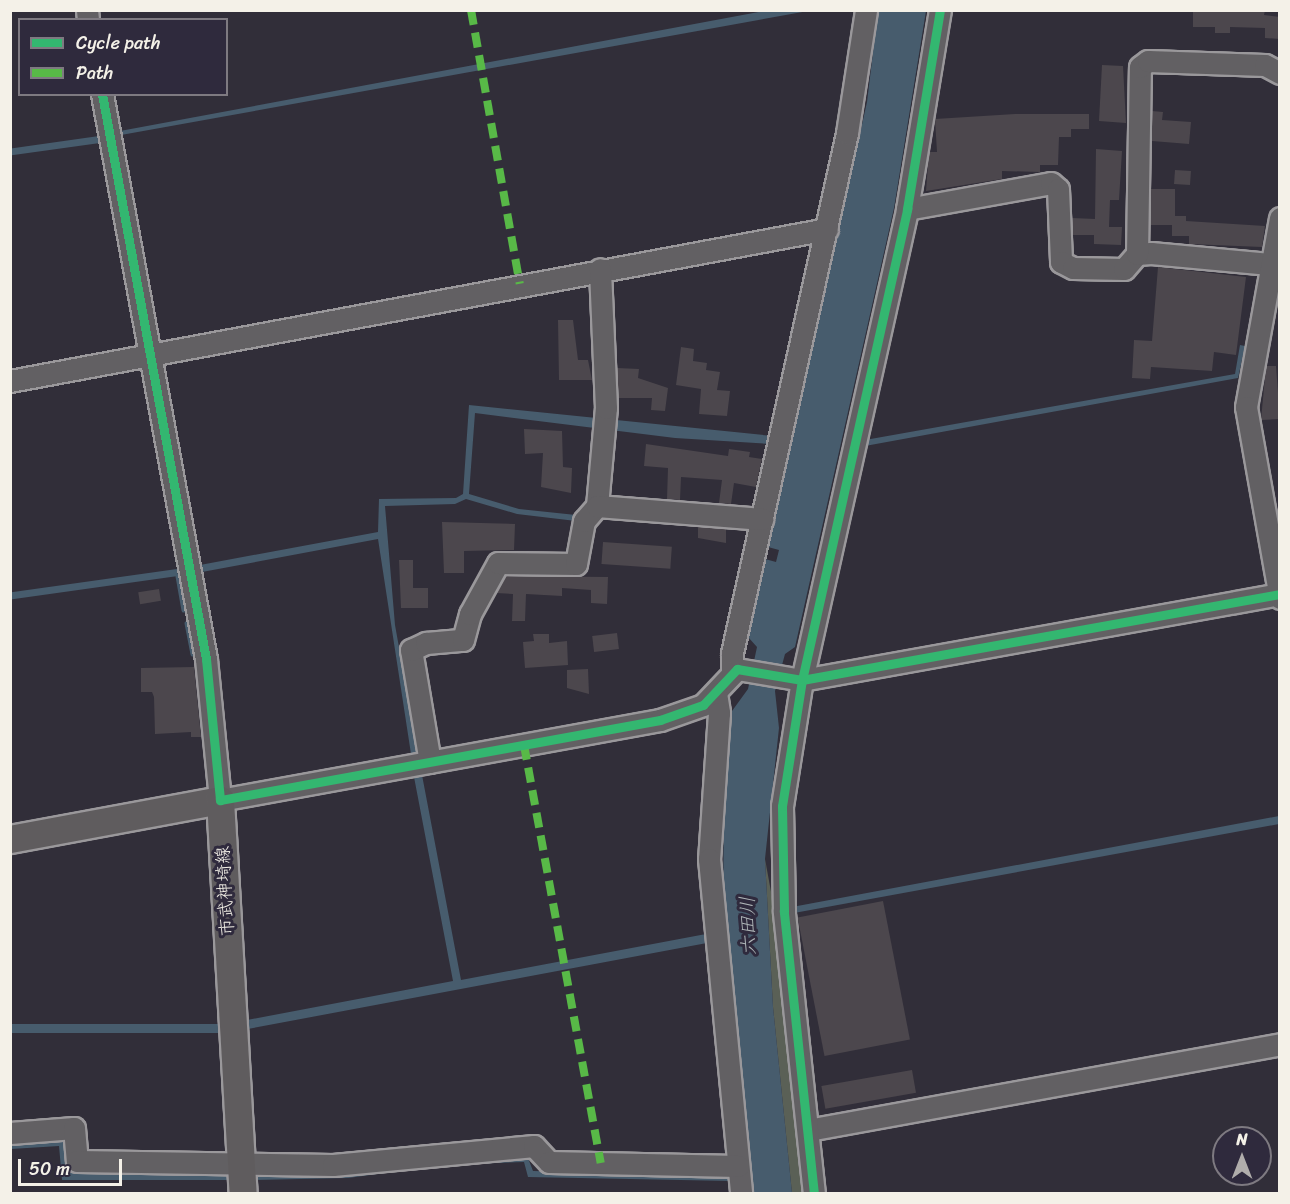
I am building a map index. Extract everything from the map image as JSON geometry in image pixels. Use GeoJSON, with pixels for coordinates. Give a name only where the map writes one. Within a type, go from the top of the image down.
{"type":"FeatureCollection","features":[{"type":"Feature","properties":{"kind":"main road"},"geometry":{"type":"LineString","coordinates":[[10,839],[220,800]]}},
{"type":"Feature","properties":{"kind":"main road","name":"市武神埼線"},"geometry":{"type":"LineString","coordinates":[[220,800],[243,1194]]}},
{"type":"Feature","properties":{"kind":"street"},"geometry":{"type":"LineString","coordinates":[[739,670],[732,653],[827,229],[866,10]]}},
{"type":"Feature","properties":{"kind":"street"},"geometry":{"type":"LineString","coordinates":[[814,1194],[784,911],[782,806],[793,679],[907,209],[940,10]]}},
{"type":"Feature","properties":{"kind":"street"},"geometry":{"type":"LineString","coordinates":[[907,209],[1051,183],[1058,189],[1061,262],[1073,268],[1124,268],[1137,254],[1140,67],[1148,61],[1265,65],[1280,73]]}},
{"type":"Feature","properties":{"kind":"street"},"geometry":{"type":"LineString","coordinates":[[102,96],[206,659],[220,800],[660,720],[703,705],[739,670]]}},
{"type":"Feature","properties":{"kind":"street"},"geometry":{"type":"LineString","coordinates":[[739,670],[793,679],[1279,595],[1246,407],[1269,264],[1280,218]]}},
{"type":"Feature","properties":{"kind":"street"},"geometry":{"type":"LineString","coordinates":[[10,381],[600,269],[827,229]]}},
{"type":"Feature","properties":{"kind":"street"},"geometry":{"type":"LineString","coordinates":[[1137,254],[1269,264]]}},
{"type":"Feature","properties":{"kind":"street"},"geometry":{"type":"LineString","coordinates":[[430,762],[411,650],[426,643],[463,640],[470,614],[498,563],[576,564],[584,521],[597,506],[604,425],[600,269]]}},
{"type":"Feature","properties":{"kind":"street"},"geometry":{"type":"LineString","coordinates":[[597,506],[762,519]]}},
{"type":"Feature","properties":{"kind":"street"},"geometry":{"type":"LineString","coordinates":[[716,693],[719,713],[709,859],[741,1194]]}},
{"type":"Feature","properties":{"kind":"street"},"geometry":{"type":"LineString","coordinates":[[808,1130],[1280,1044]]}},
{"type":"Feature","properties":{"kind":"street"},"geometry":{"type":"LineString","coordinates":[[10,1132],[74,1128],[77,1161],[333,1165],[534,1146],[549,1162],[738,1166]]}},
{"type":"Feature","properties":{"kind":"shaded area"},"geometry":{"type":"Polygon","coordinates":[[[765,859],[776,919],[805,1193],[792,1193],[773,1007],[765,859]]]}},
{"type":"Feature","properties":{"kind":"water"},"geometry":{"type":"Polygon","coordinates":[[[769,10],[808,11],[121,135],[120,131],[769,10]]]}},
{"type":"Feature","properties":{"kind":"water","name":"六田川"},"geometry":{"type":"Polygon","coordinates":[[[878,11],[926,11],[894,208],[795,647],[785,654],[775,691],[779,728],[765,859],[773,1007],[792,1193],[749,1193],[723,937],[724,768],[732,711],[748,689],[757,647],[748,637],[765,559],[776,562],[779,550],[768,547],[867,102],[878,11]]]}},
{"type":"Feature","properties":{"kind":"water"},"geometry":{"type":"Polygon","coordinates":[[[99,136],[100,143],[12,155],[11,148],[99,136]]]}},
{"type":"Feature","properties":{"kind":"water"},"geometry":{"type":"Polygon","coordinates":[[[1240,345],[1245,346],[1238,378],[865,446],[865,440],[1235,374],[1240,345]]]}},
{"type":"Feature","properties":{"kind":"water"},"geometry":{"type":"Polygon","coordinates":[[[469,405],[773,436],[770,444],[675,438],[475,413],[469,494],[519,509],[576,515],[576,521],[517,514],[466,499],[455,504],[385,506],[395,625],[418,753],[411,754],[378,539],[202,572],[200,565],[378,532],[379,499],[456,498],[463,494],[469,405]]]}},
{"type":"Feature","properties":{"kind":"water"},"geometry":{"type":"Polygon","coordinates":[[[177,569],[178,576],[11,599],[10,592],[177,569]]]}},
{"type":"Feature","properties":{"kind":"water"},"geometry":{"type":"Polygon","coordinates":[[[422,775],[461,980],[706,934],[707,943],[242,1030],[242,1021],[453,981],[414,777],[422,775]]]}},
{"type":"Feature","properties":{"kind":"water"},"geometry":{"type":"Polygon","coordinates":[[[1279,816],[1279,824],[794,913],[792,907],[1279,816]]]}},
{"type":"Feature","properties":{"kind":"water"},"geometry":{"type":"Polygon","coordinates":[[[10,1024],[225,1024],[225,1033],[10,1033],[10,1024]]]}},
{"type":"Feature","properties":{"kind":"water"},"geometry":{"type":"Polygon","coordinates":[[[67,1136],[70,1173],[234,1173],[235,1180],[62,1180],[59,1146],[11,1149],[11,1140],[67,1136]]]}},
{"type":"Feature","properties":{"kind":"water"},"geometry":{"type":"Polygon","coordinates":[[[528,1158],[533,1171],[731,1175],[731,1181],[528,1177],[524,1162],[444,1165],[348,1178],[251,1180],[250,1173],[528,1158]]]}},
{"type":"Feature","properties":{"kind":"building"},"geometry":{"type":"Polygon","coordinates":[[[1193,10],[1265,10],[1264,15],[1280,17],[1280,39],[1265,38],[1265,28],[1230,27],[1230,33],[1215,33],[1215,27],[1193,27],[1193,10]]]}},
{"type":"Feature","properties":{"kind":"building"},"geometry":{"type":"Polygon","coordinates":[[[1102,65],[1123,66],[1126,123],[1099,121],[1102,65]]]}},
{"type":"Feature","properties":{"kind":"building"},"geometry":{"type":"Polygon","coordinates":[[[1152,111],[1163,112],[1162,120],[1191,122],[1189,144],[1152,141],[1152,111]]]}},
{"type":"Feature","properties":{"kind":"building"},"geometry":{"type":"Polygon","coordinates":[[[1015,114],[1089,114],[1089,129],[1071,129],[1071,137],[1059,137],[1058,165],[1040,165],[1040,172],[1002,171],[1002,179],[926,191],[929,152],[937,152],[935,119],[1015,114]]]}},
{"type":"Feature","properties":{"kind":"building"},"geometry":{"type":"Polygon","coordinates":[[[1096,149],[1122,151],[1119,200],[1110,200],[1109,227],[1122,227],[1121,245],[1094,244],[1094,235],[1073,235],[1072,218],[1095,219],[1096,149]]]}},
{"type":"Feature","properties":{"kind":"building"},"geometry":{"type":"Polygon","coordinates":[[[1175,170],[1191,171],[1190,185],[1174,184],[1175,170]]]}},
{"type":"Feature","properties":{"kind":"building"},"geometry":{"type":"Polygon","coordinates":[[[1151,189],[1175,189],[1175,216],[1186,216],[1186,221],[1265,226],[1262,247],[1189,244],[1189,236],[1172,236],[1172,225],[1150,225],[1151,189]]]}},
{"type":"Feature","properties":{"kind":"building"},"geometry":{"type":"Polygon","coordinates":[[[1158,267],[1246,277],[1236,355],[1214,352],[1212,371],[1151,367],[1150,379],[1132,378],[1134,340],[1152,341],[1158,267]]]}},
{"type":"Feature","properties":{"kind":"building"},"geometry":{"type":"Polygon","coordinates":[[[558,320],[573,320],[578,360],[588,360],[592,380],[559,380],[558,320]]]}},
{"type":"Feature","properties":{"kind":"building"},"geometry":{"type":"Polygon","coordinates":[[[681,347],[694,349],[693,361],[707,363],[706,370],[720,372],[717,390],[730,391],[727,416],[699,414],[701,389],[676,385],[681,347]]]}},
{"type":"Feature","properties":{"kind":"building"},"geometry":{"type":"Polygon","coordinates":[[[1266,366],[1276,366],[1280,419],[1261,420],[1266,366]]]}},
{"type":"Feature","properties":{"kind":"building"},"geometry":{"type":"Polygon","coordinates":[[[617,368],[639,369],[638,378],[668,388],[665,411],[651,410],[652,398],[618,398],[617,368]]]}},
{"type":"Feature","properties":{"kind":"building"},"geometry":{"type":"Polygon","coordinates":[[[524,429],[562,431],[563,467],[572,468],[571,493],[541,487],[543,453],[525,454],[524,429]]]}},
{"type":"Feature","properties":{"kind":"building"},"geometry":{"type":"Polygon","coordinates":[[[646,444],[728,456],[729,449],[750,452],[749,457],[762,459],[756,487],[734,483],[731,504],[719,503],[722,480],[681,477],[680,500],[667,499],[668,468],[644,466],[646,444]]]}},
{"type":"Feature","properties":{"kind":"building"},"geometry":{"type":"Polygon","coordinates":[[[442,522],[515,524],[514,550],[464,551],[464,573],[444,573],[442,522]]]}},
{"type":"Feature","properties":{"kind":"building"},"geometry":{"type":"Polygon","coordinates":[[[698,527],[726,529],[726,543],[698,538],[698,527]]]}},
{"type":"Feature","properties":{"kind":"building"},"geometry":{"type":"Polygon","coordinates":[[[603,542],[672,547],[670,569],[601,564],[603,542]]]}},
{"type":"Feature","properties":{"kind":"building"},"geometry":{"type":"Polygon","coordinates":[[[399,560],[413,560],[413,588],[428,588],[428,608],[401,608],[399,560]]]}},
{"type":"Feature","properties":{"kind":"building"},"geometry":{"type":"Polygon","coordinates":[[[505,576],[608,577],[607,604],[591,603],[591,590],[562,588],[562,596],[526,594],[525,621],[512,621],[513,594],[496,593],[505,576]]]}},
{"type":"Feature","properties":{"kind":"building"},"geometry":{"type":"Polygon","coordinates":[[[159,589],[161,601],[140,604],[138,592],[159,589]]]}},
{"type":"Feature","properties":{"kind":"building"},"geometry":{"type":"Polygon","coordinates":[[[617,633],[619,649],[594,652],[592,636],[617,633]]]}},
{"type":"Feature","properties":{"kind":"building"},"geometry":{"type":"Polygon","coordinates":[[[533,634],[549,634],[549,643],[567,641],[568,665],[525,668],[523,642],[534,641],[533,634]]]}},
{"type":"Feature","properties":{"kind":"building"},"geometry":{"type":"Polygon","coordinates":[[[194,667],[201,737],[191,737],[191,732],[155,734],[154,697],[152,692],[141,692],[141,668],[194,667]]]}},
{"type":"Feature","properties":{"kind":"building"},"geometry":{"type":"Polygon","coordinates":[[[588,669],[589,694],[567,688],[567,670],[588,669]]]}},
{"type":"Feature","properties":{"kind":"building"},"geometry":{"type":"Polygon","coordinates":[[[883,901],[910,1039],[825,1056],[798,918],[883,901]]]}},
{"type":"Feature","properties":{"kind":"building"},"geometry":{"type":"Polygon","coordinates":[[[912,1070],[916,1093],[825,1109],[821,1086],[912,1070]]]}},
{"type":"Feature","properties":{"kind":"waterway"},"geometry":{"type":"LineString","coordinates":[[178,576],[184,609]]}},
{"type":"Feature","properties":{"kind":"waterway"},"geometry":{"type":"LineString","coordinates":[[187,623],[193,653]]}},
{"type":"Feature","properties":{"kind":"marked path"},"geometry":{"type":"LineString","coordinates":[[471,10],[520,284]]}},
{"type":"Feature","properties":{"kind":"marked path"},"geometry":{"type":"LineString","coordinates":[[524,745],[601,1163]]}},
{"type":"Feature","properties":{"kind":"cycle path"},"geometry":{"type":"LineString","coordinates":[[814,1194],[784,911],[782,806],[802,680],[907,209],[940,10]]}},
{"type":"Feature","properties":{"kind":"cycle path"},"geometry":{"type":"LineString","coordinates":[[102,96],[206,659],[220,800],[660,720],[703,705],[737,669],[802,680],[1280,594]]}}]}
